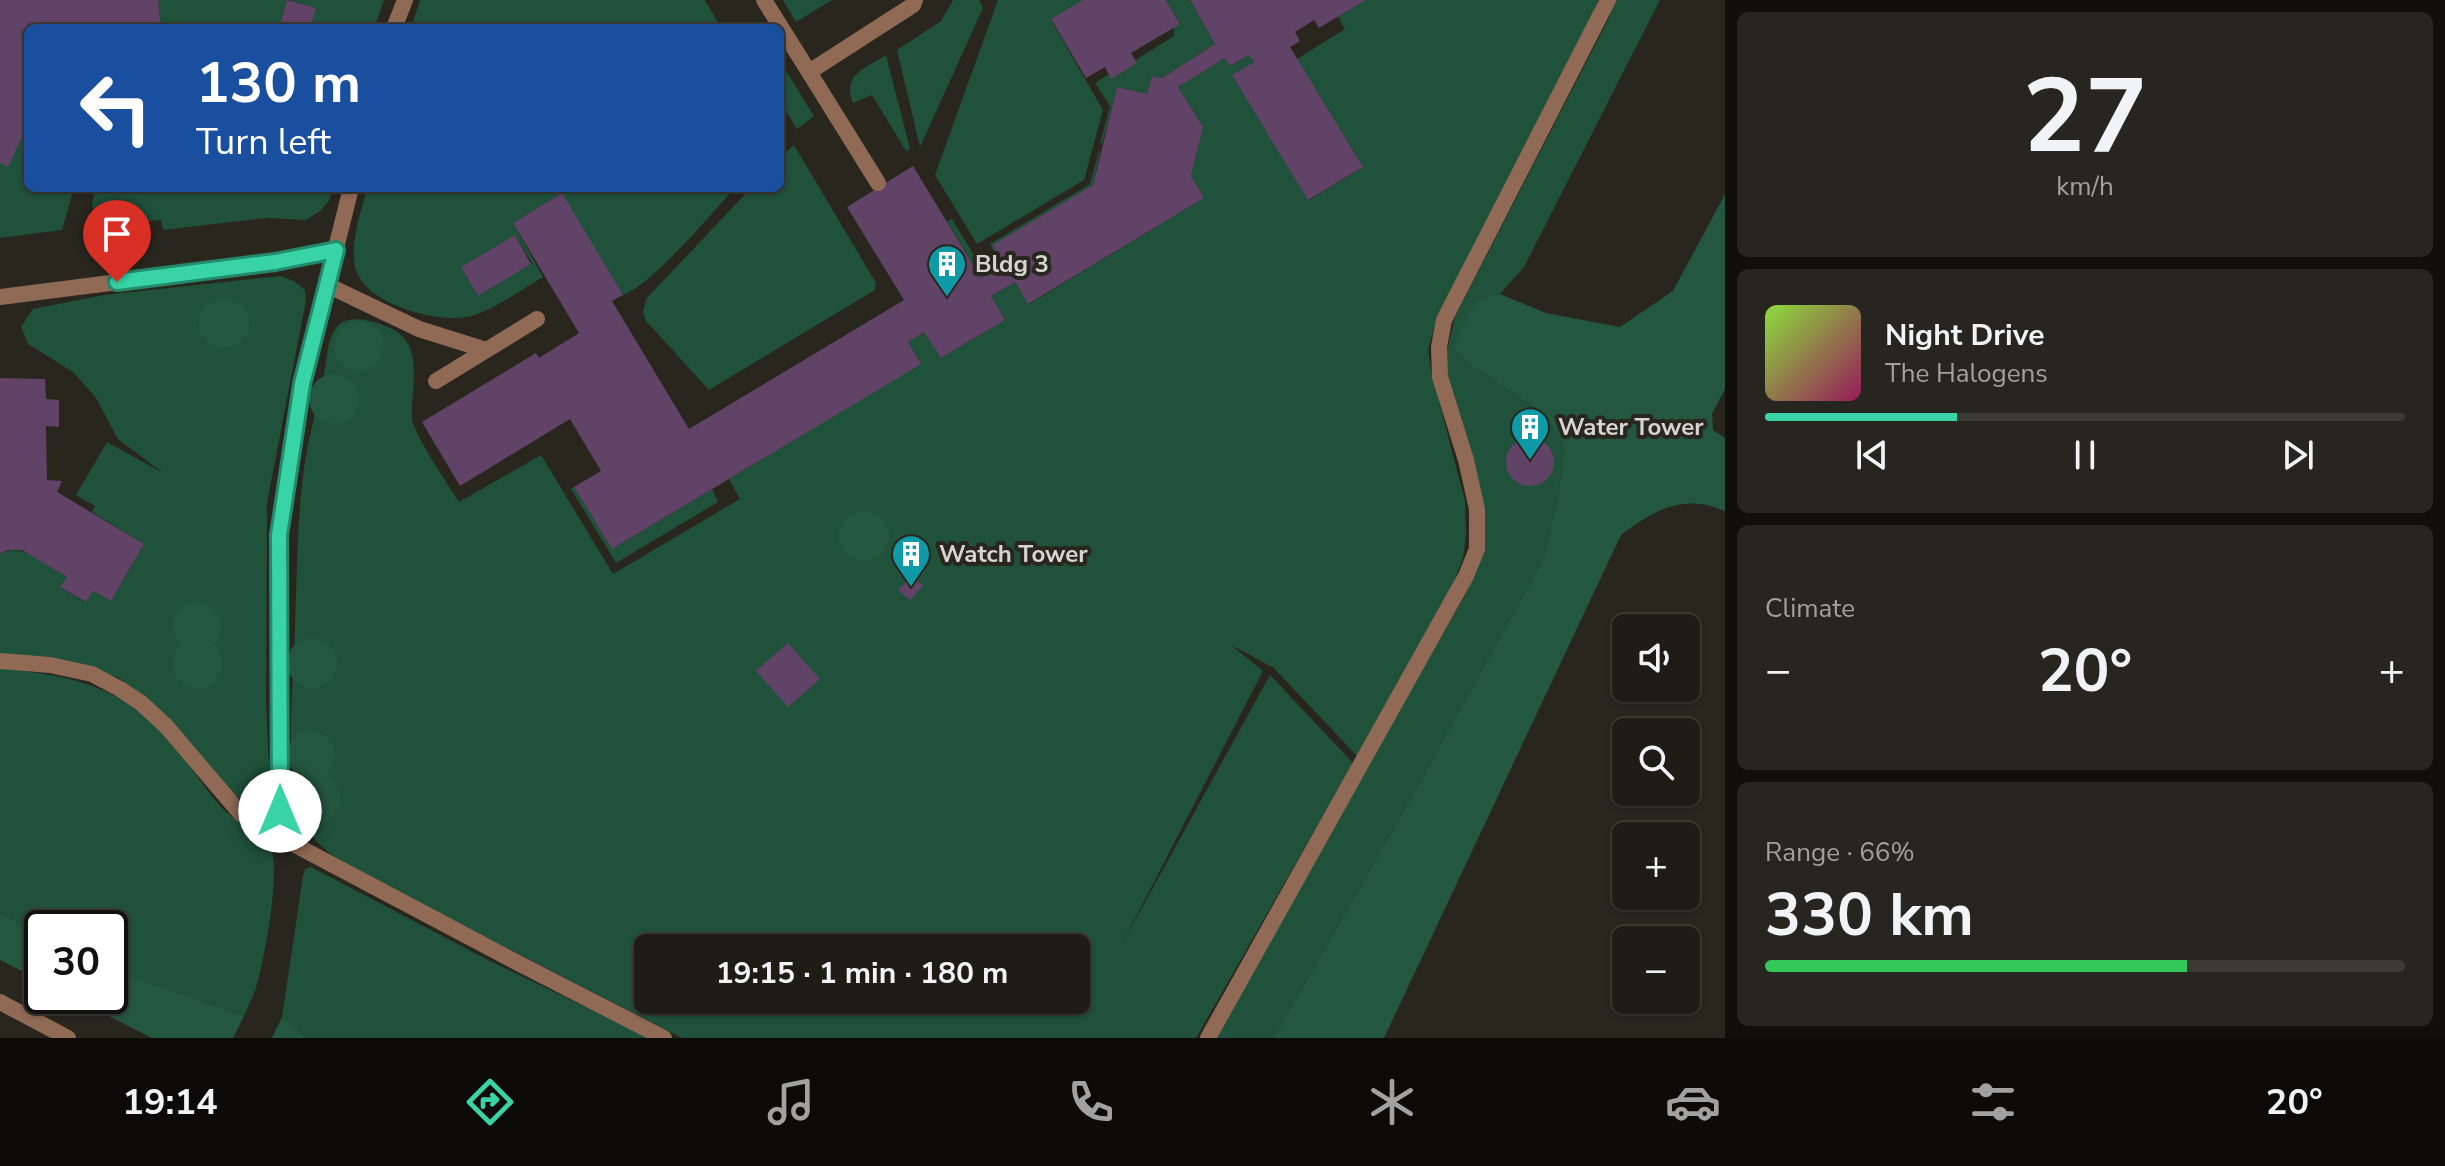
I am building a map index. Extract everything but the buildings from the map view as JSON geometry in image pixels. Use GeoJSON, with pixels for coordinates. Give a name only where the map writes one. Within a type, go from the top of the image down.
{"type":"FeatureCollection","features":[{"type":"Feature","properties":{"kind":"street"},"geometry":{"type":"LineString","coordinates":[[396,24],[405,0]]}},
{"type":"Feature","properties":{"kind":"street"},"geometry":{"type":"LineString","coordinates":[[764,0],[779,24]]}},
{"type":"Feature","properties":{"kind":"street"},"geometry":{"type":"LineString","coordinates":[[809,72],[913,5],[915,0]]}},
{"type":"Feature","properties":{"kind":"street"},"geometry":{"type":"LineString","coordinates":[[1208,1038],[1466,576],[1477,549],[1477,509],[1466,460],[1440,377],[1439,347],[1444,320],[1608,0]]}},
{"type":"Feature","properties":{"kind":"street"},"geometry":{"type":"LineString","coordinates":[[784,32],[878,183]]}},
{"type":"Feature","properties":{"kind":"street"},"geometry":{"type":"LineString","coordinates":[[280,837],[279,535],[302,384],[350,192]]}},
{"type":"Feature","properties":{"kind":"street"},"geometry":{"type":"LineString","coordinates":[[0,297],[275,262],[336,250]]}},
{"type":"Feature","properties":{"kind":"street"},"geometry":{"type":"LineString","coordinates":[[327,285],[419,329],[486,350]]}},
{"type":"Feature","properties":{"kind":"street"},"geometry":{"type":"LineString","coordinates":[[436,381],[537,319]]}},
{"type":"Feature","properties":{"kind":"street"},"geometry":{"type":"LineString","coordinates":[[0,661],[50,665],[92,674],[120,689],[166,726],[241,814],[664,1038]]}},
{"type":"Feature","properties":{"kind":"street"},"geometry":{"type":"LineString","coordinates":[[0,1002],[68,1038]]}},
{"type":"Feature","properties":{"kind":"green space"},"geometry":{"type":"Polygon","coordinates":[[[158,0],[287,0],[280,24],[161,24],[158,0]]]}},
{"type":"Feature","properties":{"kind":"green space"},"geometry":{"type":"Polygon","coordinates":[[[288,0],[384,0],[375,24],[311,24],[315,8],[288,0]]]}},
{"type":"Feature","properties":{"kind":"green space"},"geometry":{"type":"Polygon","coordinates":[[[420,0],[705,0],[719,24],[412,24],[420,0]]]}},
{"type":"Feature","properties":{"kind":"green space"},"geometry":{"type":"Polygon","coordinates":[[[783,0],[832,0],[796,22],[783,0]]]}},
{"type":"Feature","properties":{"kind":"green space"},"geometry":{"type":"Polygon","coordinates":[[[953,0],[979,0],[983,8],[920,147],[897,50],[941,21],[953,0]]]}},
{"type":"Feature","properties":{"kind":"green space"},"geometry":{"type":"Polygon","coordinates":[[[998,0],[1083,0],[1051,20],[1103,110],[1084,180],[977,244],[935,175],[998,0]]]}},
{"type":"Feature","properties":{"kind":"green space"},"geometry":{"type":"Polygon","coordinates":[[[1166,0],[1190,0],[1215,44],[1162,78],[1152,76],[1147,94],[1117,87],[1102,144],[1110,106],[1095,83],[1109,74],[1112,78],[1174,36],[1174,27],[1180,23],[1166,0]]]}},
{"type":"Feature","properties":{"kind":"green space"},"geometry":{"type":"Polygon","coordinates":[[[1366,0],[1598,0],[1588,30],[1435,325],[1428,349],[1465,501],[1463,558],[1451,589],[1357,756],[1274,668],[1231,645],[1263,671],[1123,942],[1270,675],[1353,763],[1196,1038],[682,1038],[635,1014],[1090,1014],[1090,934],[634,934],[634,1013],[348,866],[311,835],[299,808],[291,750],[299,520],[305,463],[328,347],[332,334],[340,324],[353,319],[369,321],[392,329],[405,340],[413,360],[414,425],[424,447],[459,502],[541,455],[613,574],[740,499],[729,479],[920,364],[908,342],[924,332],[941,358],[1005,320],[991,296],[1015,282],[1029,304],[1204,198],[1191,176],[1203,127],[1178,87],[1225,58],[1231,66],[1249,55],[1254,62],[1232,75],[1309,200],[1363,167],[1297,59],[1345,29],[1338,17],[1366,0]]]}},
{"type":"Feature","properties":{"kind":"green space"},"geometry":{"type":"Polygon","coordinates":[[[1614,0],[1660,0],[1524,267],[1500,294],[1475,300],[1452,347],[1468,363],[1544,414],[1564,447],[1559,493],[1544,558],[1273,1038],[1217,1038],[1346,802],[1467,592],[1483,550],[1446,370],[1446,354],[1455,317],[1609,18],[1614,0]]]}},
{"type":"Feature","properties":{"kind":"green space"},"geometry":{"type":"Polygon","coordinates":[[[886,55],[910,149],[906,151],[872,95],[853,103],[850,93],[853,78],[863,68],[886,55]]]}},
{"type":"Feature","properties":{"kind":"green space"},"geometry":{"type":"Polygon","coordinates":[[[784,67],[814,116],[797,129],[784,108],[784,67]]]}},
{"type":"Feature","properties":{"kind":"green space"},"geometry":{"type":"Polygon","coordinates":[[[24,132],[24,192],[73,192],[62,230],[0,238],[0,163],[8,166],[24,132]]]}},
{"type":"Feature","properties":{"kind":"green space"},"geometry":{"type":"Polygon","coordinates":[[[794,145],[876,283],[875,290],[709,390],[646,321],[643,312],[646,299],[747,192],[784,192],[784,154],[794,145]]]}},
{"type":"Feature","properties":{"kind":"green space"},"geometry":{"type":"Polygon","coordinates":[[[1099,150],[1093,185],[994,245],[1004,264],[1002,266],[990,244],[1090,184],[1099,150]]]}},
{"type":"Feature","properties":{"kind":"green space"},"geometry":{"type":"Polygon","coordinates":[[[94,192],[332,192],[320,211],[306,220],[268,218],[163,230],[161,220],[98,226],[92,205],[94,192]]]}},
{"type":"Feature","properties":{"kind":"green space"},"geometry":{"type":"Polygon","coordinates":[[[366,192],[731,192],[665,263],[623,295],[561,194],[513,223],[543,277],[485,311],[466,317],[436,317],[419,313],[402,308],[371,291],[355,267],[357,227],[366,192]],[[515,235],[461,267],[478,296],[532,263],[515,235]]]}},
{"type":"Feature","properties":{"kind":"green space"},"geometry":{"type":"Polygon","coordinates":[[[1725,194],[1725,389],[1712,414],[1713,430],[1725,438],[1725,511],[1710,506],[1682,504],[1645,518],[1621,535],[1384,1038],[1273,1038],[1544,558],[1559,493],[1564,447],[1544,414],[1468,363],[1452,347],[1475,300],[1500,294],[1546,313],[1620,327],[1673,291],[1725,194]]]}},
{"type":"Feature","properties":{"kind":"green space"},"geometry":{"type":"Polygon","coordinates":[[[952,219],[986,275],[981,278],[947,221],[952,219]]]}},
{"type":"Feature","properties":{"kind":"green space"},"geometry":{"type":"Polygon","coordinates":[[[280,276],[294,281],[305,290],[306,300],[267,503],[266,700],[274,796],[269,809],[256,812],[228,789],[158,708],[119,678],[97,670],[0,654],[0,554],[17,551],[43,561],[67,577],[61,588],[85,602],[93,591],[111,601],[144,544],[92,512],[95,506],[76,495],[107,442],[163,473],[118,439],[96,398],[73,372],[28,344],[21,327],[33,309],[104,295],[280,276]]]}},
{"type":"Feature","properties":{"kind":"green space"},"geometry":{"type":"Polygon","coordinates":[[[224,298],[242,305],[249,323],[242,341],[224,348],[206,341],[199,323],[206,305],[224,298]]]}},
{"type":"Feature","properties":{"kind":"green space"},"geometry":{"type":"Polygon","coordinates":[[[359,321],[377,328],[384,346],[377,364],[359,371],[341,364],[334,346],[341,328],[359,321]]]}},
{"type":"Feature","properties":{"kind":"green space"},"geometry":{"type":"Polygon","coordinates":[[[334,374],[352,381],[359,399],[352,417],[334,424],[316,417],[309,399],[316,381],[334,374]]]}},
{"type":"Feature","properties":{"kind":"green space"},"geometry":{"type":"Polygon","coordinates":[[[574,487],[612,549],[712,489],[718,502],[616,563],[571,489],[574,487]]]}},
{"type":"Feature","properties":{"kind":"green space"},"geometry":{"type":"Polygon","coordinates":[[[864,511],[882,518],[889,536],[882,554],[864,561],[846,554],[839,536],[846,518],[864,511]]]}},
{"type":"Feature","properties":{"kind":"green space"},"geometry":{"type":"Polygon","coordinates":[[[199,601],[212,608],[220,618],[221,631],[214,644],[222,665],[213,683],[204,688],[194,688],[178,678],[174,668],[174,657],[181,645],[173,631],[173,624],[178,611],[199,601]]]}},
{"type":"Feature","properties":{"kind":"green space"},"geometry":{"type":"Polygon","coordinates":[[[312,638],[330,645],[337,663],[330,681],[312,688],[294,681],[287,663],[294,645],[312,638]]]}},
{"type":"Feature","properties":{"kind":"green space"},"geometry":{"type":"Polygon","coordinates":[[[0,668],[73,680],[115,696],[135,708],[173,744],[221,807],[267,843],[274,861],[263,958],[256,988],[244,1016],[128,975],[128,910],[24,910],[24,927],[0,913],[0,668]]]}},
{"type":"Feature","properties":{"kind":"green space"},"geometry":{"type":"Polygon","coordinates":[[[305,730],[323,734],[335,752],[326,775],[337,787],[341,799],[338,809],[330,818],[320,822],[309,823],[299,818],[291,803],[292,791],[301,778],[290,766],[287,753],[292,740],[305,730]]]}},
{"type":"Feature","properties":{"kind":"green space"},"geometry":{"type":"Polygon","coordinates":[[[311,867],[488,960],[650,1038],[307,1038],[282,1017],[303,876],[305,869],[311,867]]]}},
{"type":"Feature","properties":{"kind":"green space"},"geometry":{"type":"Polygon","coordinates":[[[0,913],[24,927],[24,972],[0,960],[0,913]]]}},
{"type":"Feature","properties":{"kind":"green space"},"geometry":{"type":"Polygon","coordinates":[[[128,975],[244,1016],[233,1038],[152,1038],[105,1014],[128,1014],[128,975]]]}},
{"type":"Feature","properties":{"kind":"green space"},"geometry":{"type":"Polygon","coordinates":[[[282,1017],[307,1038],[272,1038],[282,1017]]]}},
{"type":"Feature","properties":{"kind":"place","name":"Bldg 3"},"geometry":{"type":"Point","coordinates":[947,298]}},
{"type":"Feature","properties":{"kind":"place","name":"Water Tower"},"geometry":{"type":"Point","coordinates":[1530,461]}},
{"type":"Feature","properties":{"kind":"place","name":"Watch Tower"},"geometry":{"type":"Point","coordinates":[911,588]}},
{"type":"Feature","properties":{"kind":"route"},"geometry":{"type":"LineString","coordinates":[[117,282],[275,262],[336,250],[302,384],[279,535],[280,811]]}}]}
